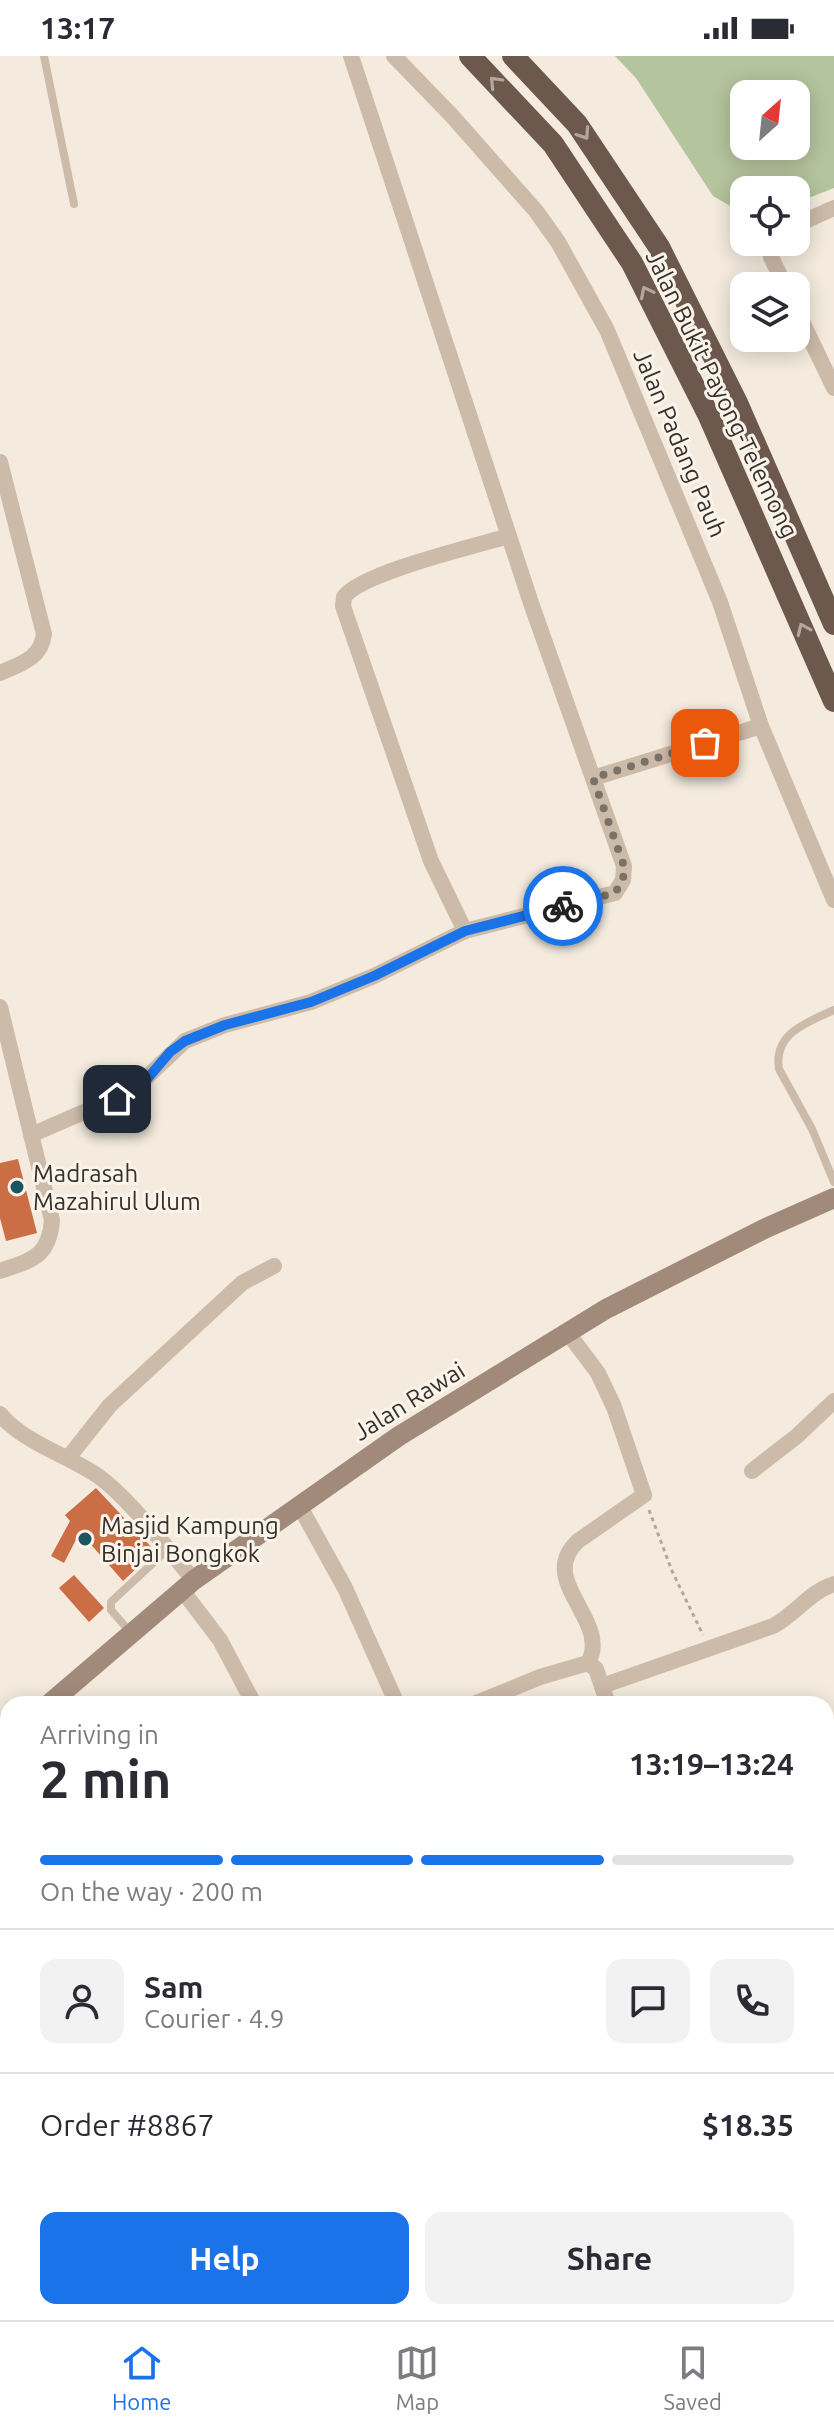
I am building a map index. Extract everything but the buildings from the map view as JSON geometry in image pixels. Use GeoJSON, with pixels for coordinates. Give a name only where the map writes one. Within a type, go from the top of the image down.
{"type":"FeatureCollection","features":[{"type":"Feature","properties":{"kind":"highway","name":"Jalan Bukit Payong-Telemong"},"geometry":{"type":"LineString","coordinates":[[470,56],[553,144],[632,263],[709,416],[834,701]]}},
{"type":"Feature","properties":{"kind":"highway","name":"Jalan Bukit Payong-Telemong"},"geometry":{"type":"LineString","coordinates":[[513,56],[577,124],[659,247],[737,403],[834,624]]}},
{"type":"Feature","properties":{"kind":"main road","name":"Jalan Rawai"},"geometry":{"type":"LineString","coordinates":[[58,1696],[188,1585],[399,1436],[606,1309],[834,1198]]}},
{"type":"Feature","properties":{"kind":"street"},"geometry":{"type":"LineString","coordinates":[[31,1135],[132,1091],[185,1041],[225,1025],[311,1002],[374,976],[465,931],[615,893],[623,880],[624,866],[509,536],[351,56]]}},
{"type":"Feature","properties":{"kind":"street","name":"Jalan Padang Pauh"},"geometry":{"type":"LineString","coordinates":[[394,56],[536,211],[558,242],[607,330],[720,602],[761,726],[834,900]]}},
{"type":"Feature","properties":{"kind":"street"},"geometry":{"type":"LineString","coordinates":[[810,219],[834,208]]}},
{"type":"Feature","properties":{"kind":"street"},"geometry":{"type":"LineString","coordinates":[[810,338],[834,388]]}},
{"type":"Feature","properties":{"kind":"street"},"geometry":{"type":"LineString","coordinates":[[0,462],[44,634],[40,649],[33,658],[0,673]]}},
{"type":"Feature","properties":{"kind":"street"},"geometry":{"type":"LineString","coordinates":[[465,931],[431,861],[343,606],[344,597],[359,584],[385,574],[509,536]]}},
{"type":"Feature","properties":{"kind":"street"},"geometry":{"type":"LineString","coordinates":[[593,778],[761,726]]}},
{"type":"Feature","properties":{"kind":"street"},"geometry":{"type":"LineString","coordinates":[[0,1007],[52,1220],[45,1248],[34,1259],[0,1271]]}},
{"type":"Feature","properties":{"kind":"street"},"geometry":{"type":"LineString","coordinates":[[68,1458],[110,1405],[242,1283],[274,1266]]}},
{"type":"Feature","properties":{"kind":"street"},"geometry":{"type":"LineString","coordinates":[[494,1696],[540,1677],[588,1663],[594,1652],[594,1638],[564,1577],[564,1561],[578,1541],[644,1495],[609,1396],[598,1373],[568,1333]]}},
{"type":"Feature","properties":{"kind":"street"},"geometry":{"type":"LineString","coordinates":[[752,1471],[797,1436],[834,1401]]}},
{"type":"Feature","properties":{"kind":"street"},"geometry":{"type":"LineString","coordinates":[[0,1414],[13,1427],[68,1458],[113,1489],[167,1550],[250,1696]]}},
{"type":"Feature","properties":{"kind":"street"},"geometry":{"type":"LineString","coordinates":[[299,1505],[345,1588],[393,1696]]}},
{"type":"Feature","properties":{"kind":"street"},"geometry":{"type":"LineString","coordinates":[[602,1686],[773,1626],[787,1619],[822,1588],[834,1584]]}},
{"type":"Feature","properties":{"kind":"street"},"geometry":{"type":"LineString","coordinates":[[588,1663],[596,1669],[605,1696]]}},
{"type":"Feature","properties":{"kind":"lane"},"geometry":{"type":"LineString","coordinates":[[44,56],[74,204]]}},
{"type":"Feature","properties":{"kind":"lane"},"geometry":{"type":"LineString","coordinates":[[834,1010],[796,1028],[783,1043],[778,1060],[779,1069],[812,1129],[834,1182]]}},
{"type":"Feature","properties":{"kind":"lane"},"geometry":{"type":"LineString","coordinates":[[132,1633],[111,1610],[111,1602],[167,1550]]}},
{"type":"Feature","properties":{"kind":"path"},"geometry":{"type":"LineString","coordinates":[[644,1495],[672,1571],[700,1626],[707,1649]]}},
{"type":"Feature","properties":{"kind":"green space"},"geometry":{"type":"Polygon","coordinates":[[[615,56],[834,56],[834,188],[810,197],[810,176],[730,176],[730,206],[713,196],[636,78],[615,56]]]}},
{"type":"Feature","properties":{"kind":"way so far"},"geometry":{"type":"LineString","coordinates":[[563,906],[615,893],[623,880],[624,866],[593,778],[705,743]]}},
{"type":"Feature","properties":{"kind":"place","name":"Madrasah Mazahirul Ulum"},"geometry":{"type":"Point","coordinates":[17,1187]}},
{"type":"Feature","properties":{"kind":"place","name":"Masjid Kampung Binjai Bongkok"},"geometry":{"type":"Point","coordinates":[85,1539]}},
{"type":"Feature","properties":{"kind":"route"},"geometry":{"type":"LineString","coordinates":[[117,1099],[147,1079],[170,1052],[185,1041],[260,1014],[311,1002],[374,976],[465,931],[563,906]]}}]}
